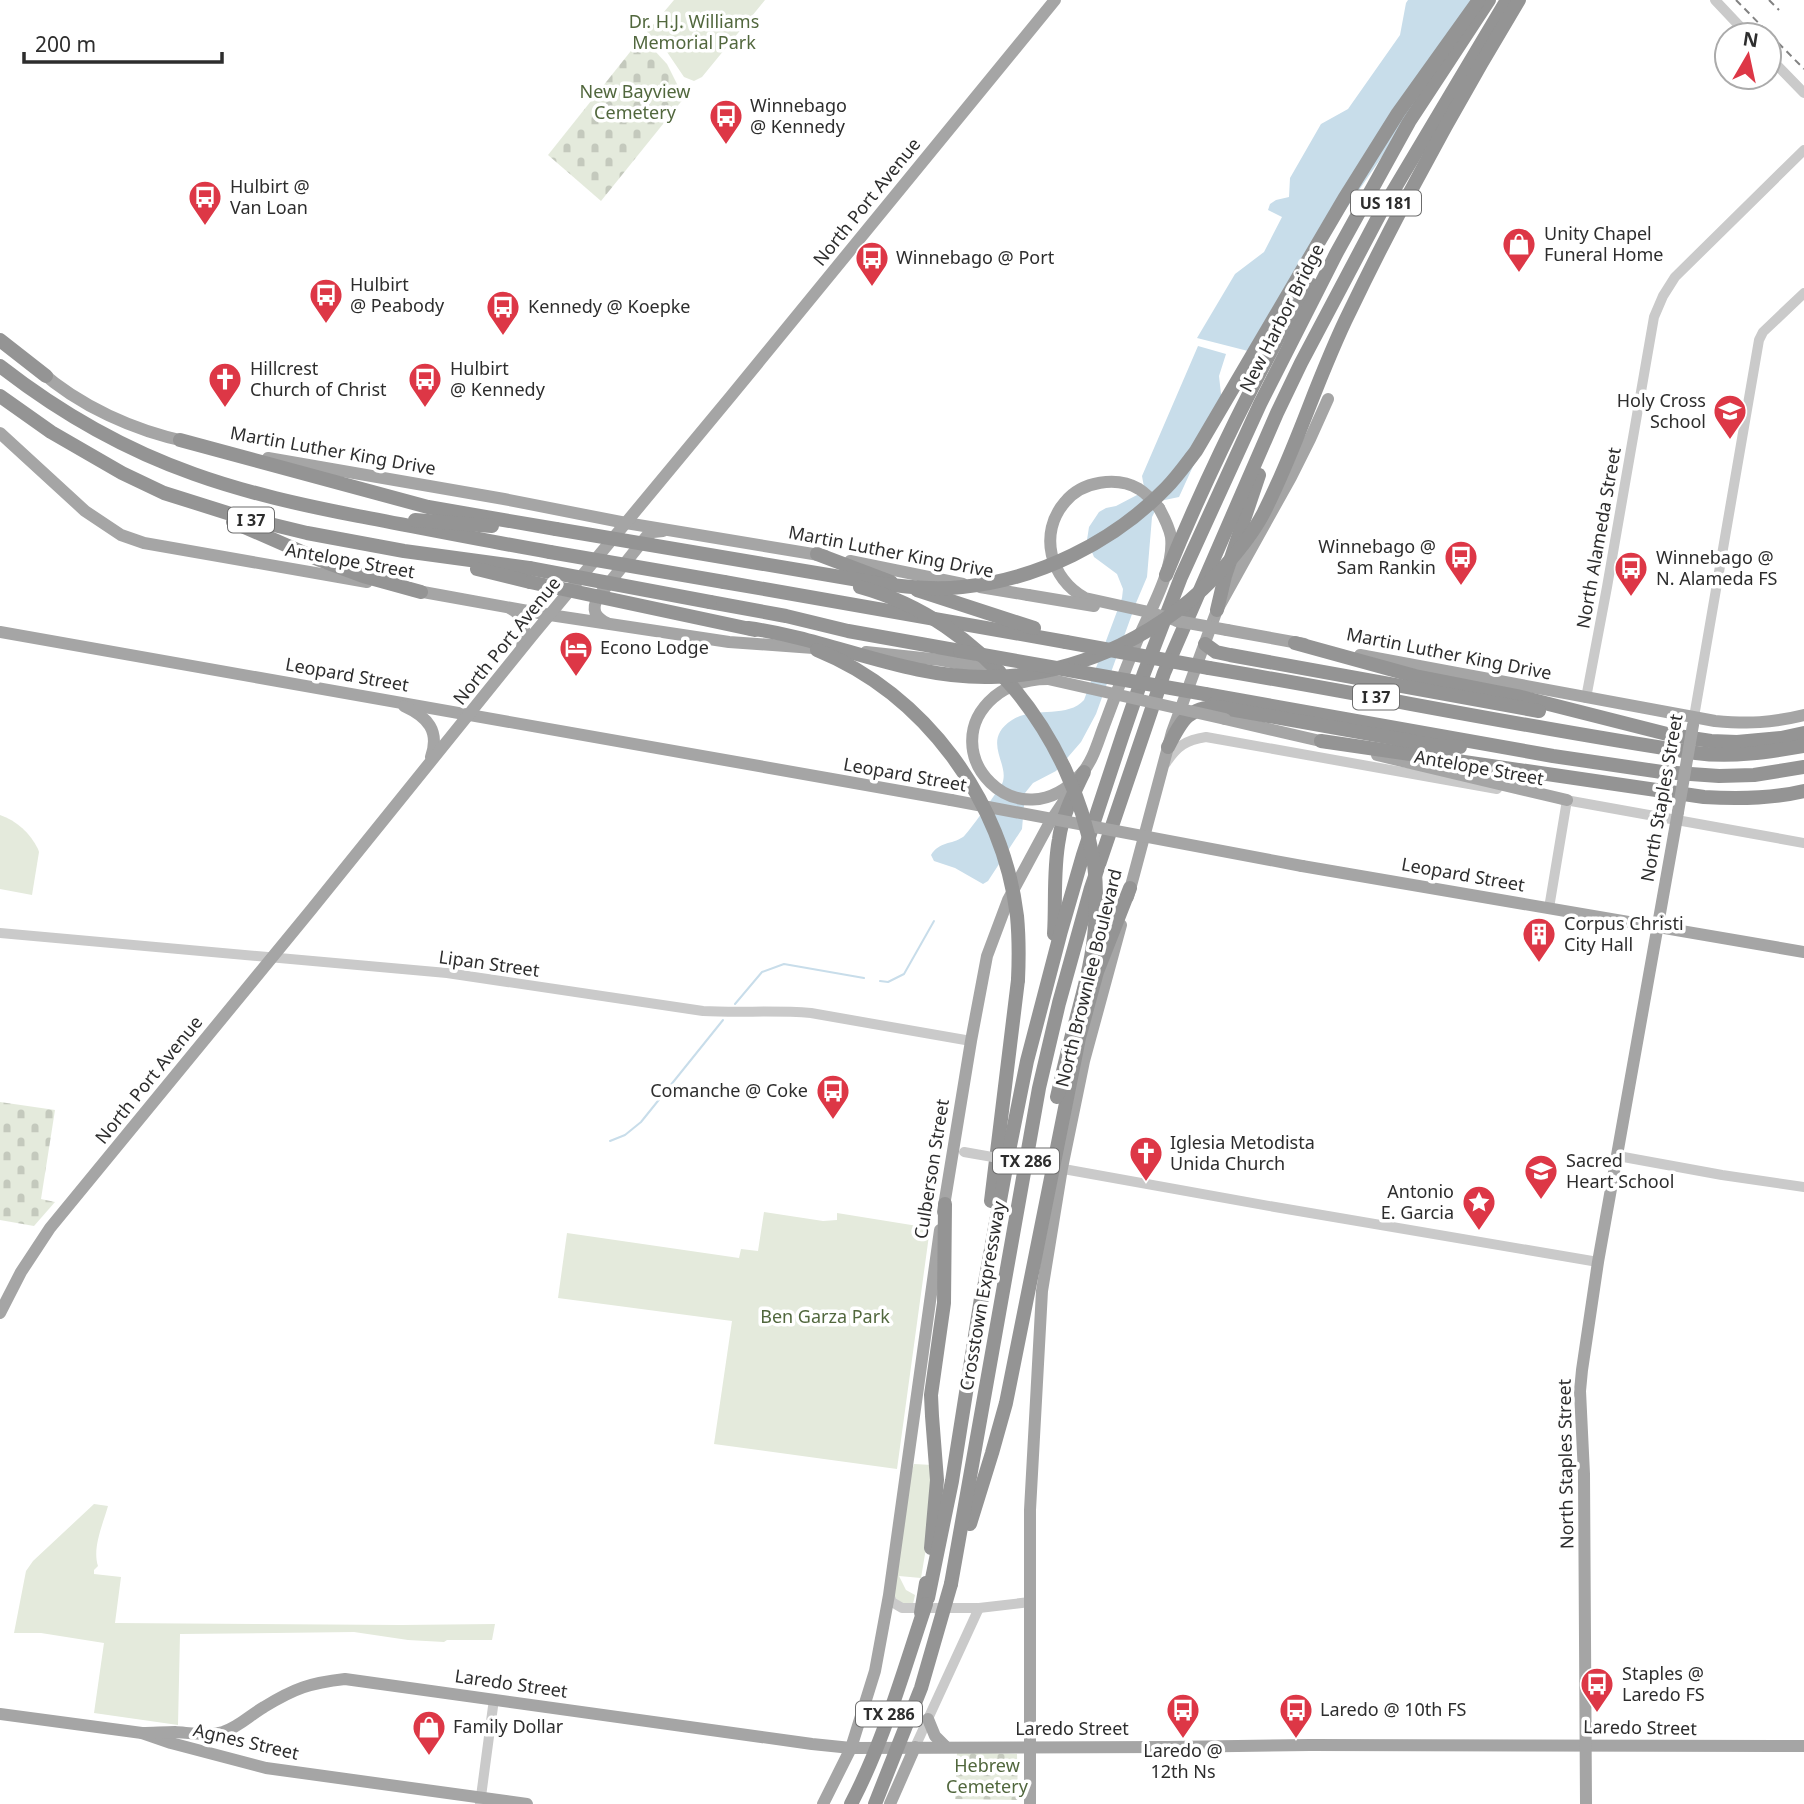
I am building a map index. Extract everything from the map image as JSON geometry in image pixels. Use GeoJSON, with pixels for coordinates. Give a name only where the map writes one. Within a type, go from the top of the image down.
{"type":"FeatureCollection","features":[{"type":"Feature","properties":{"kind":"highway"},"geometry":{"type":"LineString","coordinates":[[180,440],[428,507],[791,569],[926,589],[1007,580],[1065,558],[1093,544],[1143,509],[1166,488],[1196,451],[1398,113],[1479,0]]}},
{"type":"Feature","properties":{"kind":"highway","name":"New Harbor Bridge"},"geometry":{"type":"LineString","coordinates":[[1144,673],[1253,401],[1409,122],[1489,0]]}},
{"type":"Feature","properties":{"kind":"highway","name":"US 181"},"geometry":{"type":"LineString","coordinates":[[1164,673],[1277,413],[1382,208],[1507,0]]}},
{"type":"Feature","properties":{"kind":"highway"},"geometry":{"type":"LineString","coordinates":[[530,575],[723,624],[797,636],[902,667],[958,676],[993,677],[1036,672],[1082,661],[1133,639],[1181,609],[1217,575],[1244,544],[1262,515],[1280,478],[1331,352],[1376,257],[1427,159],[1519,0]]}},
{"type":"Feature","properties":{"kind":"highway"},"geometry":{"type":"LineString","coordinates":[[0,340],[46,376]]}},
{"type":"Feature","properties":{"kind":"highway","name":"I 37"},"geometry":{"type":"LineString","coordinates":[[0,366],[33,392],[95,430],[166,463],[249,492],[330,511],[724,582],[1042,631],[1066,642],[1543,729],[1708,754],[1771,752],[1804,746]]}},
{"type":"Feature","properties":{"kind":"highway","name":"I 37"},"geometry":{"type":"LineString","coordinates":[[0,396],[51,432],[122,473],[164,493],[307,534],[530,575],[710,601],[848,631],[1524,751],[1662,772],[1719,776],[1754,775],[1804,767]]}},
{"type":"Feature","properties":{"kind":"highway"},"geometry":{"type":"LineString","coordinates":[[1166,575],[1229,432],[1253,401]]}},
{"type":"Feature","properties":{"kind":"highway"},"geometry":{"type":"LineString","coordinates":[[1217,610],[1225,576],[1252,499],[1277,413]]}},
{"type":"Feature","properties":{"kind":"highway"},"geometry":{"type":"LineString","coordinates":[[164,493],[320,560],[363,576],[421,592]]}},
{"type":"Feature","properties":{"kind":"highway"},"geometry":{"type":"LineString","coordinates":[[358,516],[556,529]]}},
{"type":"Feature","properties":{"kind":"highway"},"geometry":{"type":"LineString","coordinates":[[817,554],[1025,630]]}},
{"type":"Feature","properties":{"kind":"highway"},"geometry":{"type":"LineString","coordinates":[[791,569],[892,598],[941,624],[985,658],[1010,684],[1050,738],[1083,814],[1093,859],[1095,926],[1090,961],[1057,1097],[1006,1403],[951,1584]]}},
{"type":"Feature","properties":{"kind":"highway"},"geometry":{"type":"LineString","coordinates":[[748,628],[829,655],[859,671],[890,693],[917,716],[949,751],[976,791],[996,832],[1017,915],[1019,956],[981,1304]]}},
{"type":"Feature","properties":{"kind":"highway"},"geometry":{"type":"LineString","coordinates":[[1295,643],[1415,677],[1517,696],[1671,735]]}},
{"type":"Feature","properties":{"kind":"highway"},"geometry":{"type":"LineString","coordinates":[[1205,644],[1216,652],[1230,655],[1671,735],[1712,741],[1737,741],[1782,738],[1804,733]]}},
{"type":"Feature","properties":{"kind":"highway","name":"Crosstown Expressway"},"geometry":{"type":"LineString","coordinates":[[981,1304],[1027,1061],[1083,855],[1144,673]]}},
{"type":"Feature","properties":{"kind":"highway","name":"Crosstown Expressway"},"geometry":{"type":"LineString","coordinates":[[874,1804],[921,1688],[951,1584],[1042,1076],[1059,1003],[1091,888],[1164,673]]}},
{"type":"Feature","properties":{"kind":"highway"},"geometry":{"type":"LineString","coordinates":[[1168,747],[1189,713],[1204,707],[1218,707],[1438,746],[1524,751]]}},
{"type":"Feature","properties":{"kind":"highway"},"geometry":{"type":"LineString","coordinates":[[1321,741],[1703,797],[1735,799],[1804,791]]}},
{"type":"Feature","properties":{"kind":"highway"},"geometry":{"type":"LineString","coordinates":[[1052,967],[1059,836],[1067,809],[1084,772]]}},
{"type":"Feature","properties":{"kind":"highway"},"geometry":{"type":"LineString","coordinates":[[1013,1363],[1079,1038],[1097,972],[1130,888]]}},
{"type":"Feature","properties":{"kind":"highway"},"geometry":{"type":"LineString","coordinates":[[929,1582],[937,1480],[931,1395],[944,1303],[945,1204]]}},
{"type":"Feature","properties":{"kind":"highway","name":"TX 286"},"geometry":{"type":"LineString","coordinates":[[851,1804],[892,1707],[920,1622],[953,1482],[981,1304]]}},
{"type":"Feature","properties":{"kind":"main road","name":"North Port Avenue"},"geometry":{"type":"LineString","coordinates":[[0,1313],[50,1228],[1055,0]]}},
{"type":"Feature","properties":{"kind":"main road","name":"Martin Luther King Drive"},"geometry":{"type":"LineString","coordinates":[[0,334],[46,376],[110,414],[133,425],[180,440],[233,452],[626,523],[817,554],[961,584],[1227,630],[1694,721],[1761,723],[1804,715]]}},
{"type":"Feature","properties":{"kind":"main road","name":"North Brownlee Boulevard"},"geometry":{"type":"LineString","coordinates":[[1030,1804],[1031,1476],[1042,1291],[1058,1168],[1168,747],[1217,610],[1291,477],[1328,399]]}},
{"type":"Feature","properties":{"kind":"main road","name":"Antelope Street"},"geometry":{"type":"LineString","coordinates":[[0,433],[85,512],[121,535],[144,543],[550,615],[729,642],[942,660],[1048,679],[1567,800]]}},
{"type":"Feature","properties":{"kind":"main road","name":"Culberson Street"},"geometry":{"type":"LineString","coordinates":[[889,1595],[934,1270],[945,1204],[958,1151],[971,1041],[987,956],[1002,915],[1027,863],[1096,748],[1135,645],[1166,575],[1170,555],[1171,535],[1167,522],[1152,499],[1140,490],[1119,482],[1107,482],[1083,488],[1071,495],[1055,516],[1051,531],[1051,555],[1061,578],[1085,598],[1182,622]]}},
{"type":"Feature","properties":{"kind":"main road"},"geometry":{"type":"LineString","coordinates":[[608,623],[596,617],[594,604],[598,597],[646,537],[653,532],[674,531]]}},
{"type":"Feature","properties":{"kind":"main road"},"geometry":{"type":"LineString","coordinates":[[507,607],[517,612],[524,622],[522,648]]}},
{"type":"Feature","properties":{"kind":"main road","name":"Leopard Street"},"geometry":{"type":"LineString","coordinates":[[0,632],[951,800],[1302,866],[1804,952]]}},
{"type":"Feature","properties":{"kind":"main road"},"geometry":{"type":"LineString","coordinates":[[1048,679],[1021,682],[998,695],[985,707],[979,716],[974,734],[974,757],[988,782],[1009,795],[1032,800],[1059,793],[1084,772]]}},
{"type":"Feature","properties":{"kind":"main road"},"geometry":{"type":"LineString","coordinates":[[374,698],[409,708],[432,728],[434,750],[422,773]]}},
{"type":"Feature","properties":{"kind":"main road","name":"North Staples Street"},"geometry":{"type":"LineString","coordinates":[[1586,1804],[1584,1474],[1580,1391],[1598,1262],[1694,721]]}},
{"type":"Feature","properties":{"kind":"main road"},"geometry":{"type":"LineString","coordinates":[[823,1804],[851,1748],[875,1671],[889,1595]]}},
{"type":"Feature","properties":{"kind":"main road","name":"Laredo Street"},"geometry":{"type":"LineString","coordinates":[[142,1733],[201,1735],[222,1732],[241,1724],[261,1708],[288,1693],[307,1685],[345,1679],[851,1748],[1804,1746]]}},
{"type":"Feature","properties":{"kind":"main road","name":"Agnes Street"},"geometry":{"type":"LineString","coordinates":[[0,1714],[142,1733],[266,1768],[480,1801],[527,1804]]}},
{"type":"Feature","properties":{"kind":"main road"},"geometry":{"type":"LineString","coordinates":[[928,1719],[935,1736],[946,1746]]}},
{"type":"Feature","properties":{"kind":"main road"},"geometry":{"type":"LineString","coordinates":[[894,1747],[903,1775]]}},
{"type":"Feature","properties":{"kind":"main road"},"geometry":{"type":"LineString","coordinates":[[890,1804],[915,1747]]}},
{"type":"Feature","properties":{"kind":"street"},"geometry":{"type":"LineString","coordinates":[[1715,0],[1735,21]]}},
{"type":"Feature","properties":{"kind":"street"},"geometry":{"type":"LineString","coordinates":[[1783,71],[1804,93]]}},
{"type":"Feature","properties":{"kind":"street","name":"North Alameda Street"},"geometry":{"type":"LineString","coordinates":[[1586,698],[1654,317],[1675,277],[1804,150]]}},
{"type":"Feature","properties":{"kind":"street","name":"North Staples Street"},"geometry":{"type":"LineString","coordinates":[[1694,721],[1759,340],[1763,332],[1804,293]]}},
{"type":"Feature","properties":{"kind":"street","name":"Antelope Street"},"geometry":{"type":"LineString","coordinates":[[1161,769],[1179,747],[1189,740],[1206,737],[1567,800],[1677,816],[1804,843]]}},
{"type":"Feature","properties":{"kind":"street"},"geometry":{"type":"LineString","coordinates":[[1549,908],[1567,800]]}},
{"type":"Feature","properties":{"kind":"street","name":"Lipan Street"},"geometry":{"type":"LineString","coordinates":[[0,933],[447,973],[703,1011],[811,1013],[971,1041]]}},
{"type":"Feature","properties":{"kind":"street"},"geometry":{"type":"LineString","coordinates":[[958,1151],[1598,1262]]}},
{"type":"Feature","properties":{"kind":"street"},"geometry":{"type":"LineString","coordinates":[[1618,1156],[1804,1187]]}},
{"type":"Feature","properties":{"kind":"street"},"geometry":{"type":"LineString","coordinates":[[889,1595],[891,1602],[902,1608],[979,1608],[1030,1602]]}},
{"type":"Feature","properties":{"kind":"street"},"geometry":{"type":"LineString","coordinates":[[915,1747],[979,1608]]}},
{"type":"Feature","properties":{"kind":"street"},"geometry":{"type":"LineString","coordinates":[[480,1801],[494,1699]]}},
{"type":"Feature","properties":{"kind":"green space","name":"Dr. H.J. Williams Memorial Park"},"geometry":{"type":"Polygon","coordinates":[[[674,0],[765,0],[702,77],[694,81],[684,77],[665,49],[647,32],[674,0]]]}},
{"type":"Feature","properties":{"kind":"green space","name":"New Bayview Cemetery"},"geometry":{"type":"Polygon","coordinates":[[[642,37],[667,64],[684,98],[601,201],[548,155],[642,37]]]}},
{"type":"Feature","properties":{"kind":"green space"},"geometry":{"type":"Polygon","coordinates":[[[0,815],[22,828],[38,849],[32,895],[0,889],[0,815]]]}},
{"type":"Feature","properties":{"kind":"green space"},"geometry":{"type":"Polygon","coordinates":[[[0,1102],[55,1110],[41,1199],[55,1202],[34,1226],[0,1220],[0,1102]]]}},
{"type":"Feature","properties":{"kind":"green space","name":"Ben Garza Park"},"geometry":{"type":"Polygon","coordinates":[[[764,1212],[823,1221],[837,1220],[837,1213],[930,1228],[897,1469],[714,1444],[732,1321],[558,1298],[567,1233],[739,1258],[741,1249],[758,1251],[764,1212]]]}},
{"type":"Feature","properties":{"kind":"green space"},"geometry":{"type":"Polygon","coordinates":[[[914,1464],[932,1465],[927,1542],[921,1578],[899,1576],[906,1590],[915,1595],[913,1604],[910,1604],[897,1600],[893,1595],[914,1464]]]}},
{"type":"Feature","properties":{"kind":"green space"},"geometry":{"type":"Polygon","coordinates":[[[94,1504],[108,1506],[97,1544],[98,1566],[94,1574],[121,1577],[115,1623],[495,1624],[492,1640],[408,1640],[354,1632],[180,1634],[178,1725],[94,1713],[104,1643],[41,1633],[14,1633],[26,1571],[33,1561],[94,1504]]]}},
{"type":"Feature","properties":{"kind":"green space","name":"Hebrew Cemetery"},"geometry":{"type":"Polygon","coordinates":[[[957,1752],[1017,1754],[1018,1800],[955,1799],[957,1752]]]}},
{"type":"Feature","properties":{"kind":"water"},"geometry":{"type":"Polygon","coordinates":[[[1408,0],[1490,0],[1248,351],[1197,338],[1235,274],[1264,252],[1282,217],[1268,210],[1270,204],[1289,197],[1290,178],[1321,124],[1348,109],[1400,35],[1408,0]]]}},
{"type":"Feature","properties":{"kind":"water"},"geometry":{"type":"Polygon","coordinates":[[[1198,346],[1226,354],[1219,376],[1222,403],[1179,497],[1160,501],[1152,517],[1147,577],[1096,714],[1081,742],[1056,771],[1033,783],[1025,793],[1022,829],[988,881],[983,884],[955,868],[934,861],[931,855],[938,847],[966,834],[1002,784],[1004,776],[997,744],[1003,728],[1020,716],[1069,709],[1084,700],[1123,589],[1117,574],[1094,557],[1087,540],[1089,527],[1099,512],[1137,495],[1144,487],[1142,476],[1198,346]]]}},
{"type":"Feature","properties":{"kind":"waterway"},"geometry":{"type":"LineString","coordinates":[[880,981],[888,982],[904,974],[934,921]]}},
{"type":"Feature","properties":{"kind":"waterway"},"geometry":{"type":"LineString","coordinates":[[735,1004],[762,972],[784,964],[864,978]]}},
{"type":"Feature","properties":{"kind":"waterway"},"geometry":{"type":"LineString","coordinates":[[610,1141],[625,1135],[641,1122],[723,1020]]}},
{"type":"Feature","properties":{"kind":"railway"},"geometry":{"type":"LineString","coordinates":[[1736,0],[1804,69]]}},
{"type":"Feature","properties":{"kind":"railway"},"geometry":{"type":"LineString","coordinates":[[1769,0],[1779,10]]}},
{"type":"Feature","properties":{"kind":"place","name":"Winnebago @ Kennedy"},"geometry":{"type":"Point","coordinates":[726,146]}},
{"type":"Feature","properties":{"kind":"place","name":"Hulbirt @ Van Loan"},"geometry":{"type":"Point","coordinates":[205,227]}},
{"type":"Feature","properties":{"kind":"place","name":"Unity Chapel Funeral Home"},"geometry":{"type":"Point","coordinates":[1519,274]}},
{"type":"Feature","properties":{"kind":"place","name":"Winnebago @ Port"},"geometry":{"type":"Point","coordinates":[872,288]}},
{"type":"Feature","properties":{"kind":"place","name":"Hulbirt @ Peabody"},"geometry":{"type":"Point","coordinates":[326,325]}},
{"type":"Feature","properties":{"kind":"place","name":"Kennedy @ Koepke"},"geometry":{"type":"Point","coordinates":[503,337]}},
{"type":"Feature","properties":{"kind":"place","name":"Hillcrest Church of Christ"},"geometry":{"type":"Point","coordinates":[225,409]}},
{"type":"Feature","properties":{"kind":"place","name":"Hulbirt @ Kennedy"},"geometry":{"type":"Point","coordinates":[425,409]}},
{"type":"Feature","properties":{"kind":"place","name":"Holy Cross School"},"geometry":{"type":"Point","coordinates":[1730,441]}},
{"type":"Feature","properties":{"kind":"place","name":"Winnebago @ Sam Rankin"},"geometry":{"type":"Point","coordinates":[1461,587]}},
{"type":"Feature","properties":{"kind":"place","name":"Winnebago @ N. Alameda FS"},"geometry":{"type":"Point","coordinates":[1631,598]}},
{"type":"Feature","properties":{"kind":"place","name":"Econo Lodge"},"geometry":{"type":"Point","coordinates":[576,678]}},
{"type":"Feature","properties":{"kind":"place","name":"Corpus Christi City Hall"},"geometry":{"type":"Point","coordinates":[1539,964]}},
{"type":"Feature","properties":{"kind":"place","name":"Comanche @ Coke"},"geometry":{"type":"Point","coordinates":[833,1121]}},
{"type":"Feature","properties":{"kind":"place","name":"Iglesia Metodista Unida Church"},"geometry":{"type":"Point","coordinates":[1146,1183]}},
{"type":"Feature","properties":{"kind":"place","name":"Sacred Heart School"},"geometry":{"type":"Point","coordinates":[1541,1201]}},
{"type":"Feature","properties":{"kind":"place","name":"Antonio E. Garcia"},"geometry":{"type":"Point","coordinates":[1479,1232]}},
{"type":"Feature","properties":{"kind":"place","name":"Staples @ Laredo FS"},"geometry":{"type":"Point","coordinates":[1597,1714]}},
{"type":"Feature","properties":{"kind":"place","name":"Laredo @ 12th Ns"},"geometry":{"type":"Point","coordinates":[1183,1740]}},
{"type":"Feature","properties":{"kind":"place","name":"Laredo @ 10th FS"},"geometry":{"type":"Point","coordinates":[1296,1740]}},
{"type":"Feature","properties":{"kind":"place","name":"Family Dollar"},"geometry":{"type":"Point","coordinates":[429,1757]}}]}
